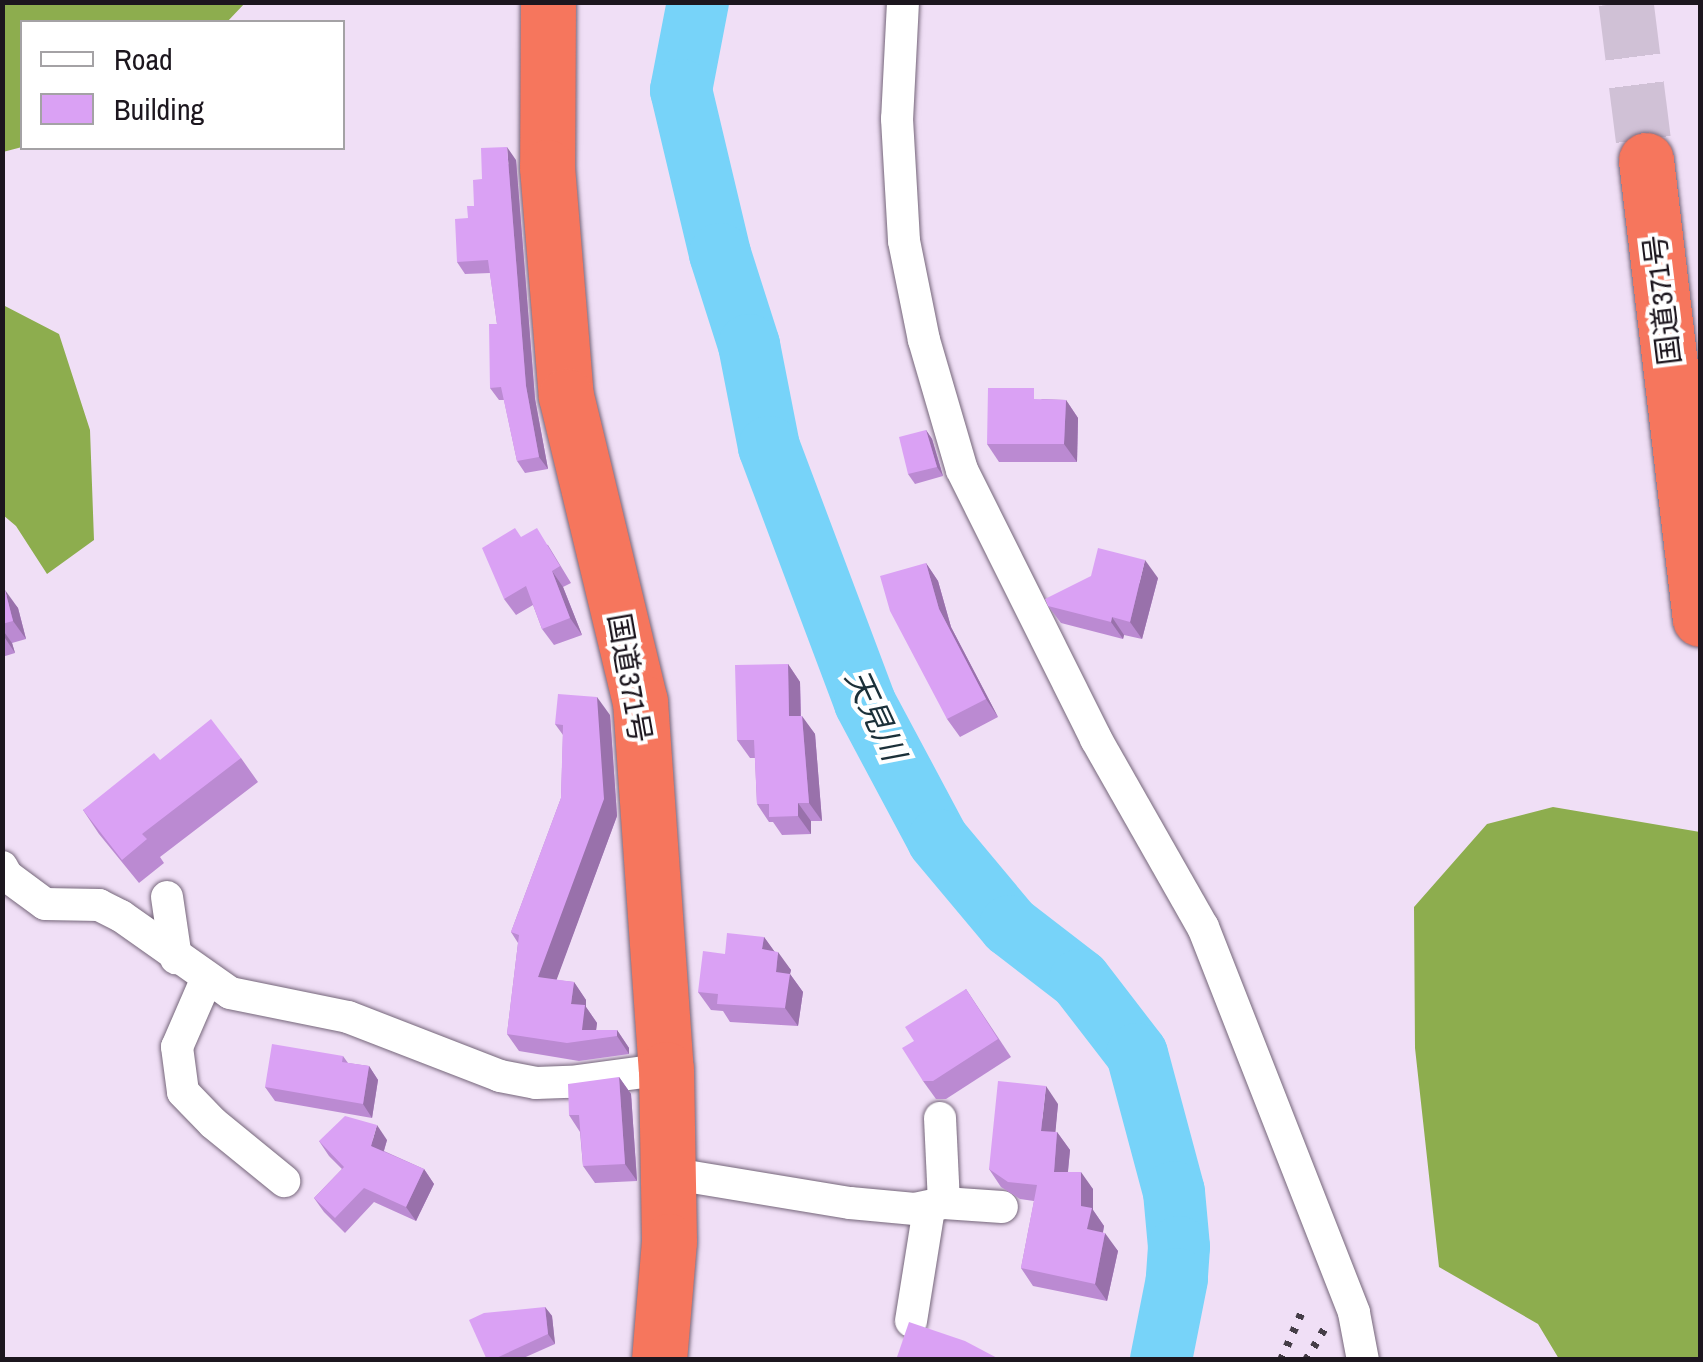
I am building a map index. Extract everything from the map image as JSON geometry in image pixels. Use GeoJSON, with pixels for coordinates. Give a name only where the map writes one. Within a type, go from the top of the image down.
{"type":"FeatureCollection","features":[{"type":"Feature","properties":{"kind":"highway","name":"国道371号"},"geometry":{"type":"LineString","coordinates":[[548,2],[546,167],[566,396],[640,700],[666,1069],[669,1241],[659,1360]]}},
{"type":"Feature","properties":{"kind":"highway","name":"国道371号"},"geometry":{"type":"LineString","coordinates":[[1646,160],[1700,619]]}},
{"type":"Feature","properties":{"kind":"street"},"geometry":{"type":"LineString","coordinates":[[902,2],[897,119],[904,241],[924,340],[962,470],[1096,739],[1203,928],[1354,1313],[1363,1360]]}},
{"type":"Feature","properties":{"kind":"street"},"geometry":{"type":"LineString","coordinates":[[2,867],[7,876],[45,904],[99,905],[121,916],[230,993],[348,1016],[500,1076],[536,1083],[570,1082],[666,1069]]}},
{"type":"Feature","properties":{"kind":"street"},"geometry":{"type":"LineString","coordinates":[[167,897],[176,958]]}},
{"type":"Feature","properties":{"kind":"street"},"geometry":{"type":"LineString","coordinates":[[207,978],[177,1047],[184,1092],[213,1123],[284,1181]]}},
{"type":"Feature","properties":{"kind":"street"},"geometry":{"type":"LineString","coordinates":[[911,1321],[937,1206],[940,1118]]}},
{"type":"Feature","properties":{"kind":"street"},"geometry":{"type":"LineString","coordinates":[[668,1173],[850,1203],[1002,1207]]}},
{"type":"Feature","properties":{"kind":"green space"},"geometry":{"type":"Polygon","coordinates":[[[3,2],[245,2],[229,20],[20,20],[20,148],[3,152],[3,2]]]}},
{"type":"Feature","properties":{"kind":"green space"},"geometry":{"type":"Polygon","coordinates":[[[3,305],[59,334],[90,430],[94,540],[47,574],[16,526],[3,515],[3,305]]]}},
{"type":"Feature","properties":{"kind":"green space"},"geometry":{"type":"Polygon","coordinates":[[[1553,807],[1700,832],[1700,1359],[1559,1359],[1538,1324],[1439,1267],[1415,1048],[1414,907],[1487,824],[1553,807]]]}},
{"type":"Feature","properties":{"kind":"building"},"geometry":{"type":"Polygon","coordinates":[[[507,147],[526,386],[539,457],[517,461],[501,387],[490,388],[489,324],[497,324],[488,260],[457,262],[455,219],[468,218],[467,206],[474,206],[473,180],[482,179],[481,148],[507,147]]]}},
{"type":"Feature","properties":{"kind":"building"},"geometry":{"type":"Polygon","coordinates":[[[988,388],[1034,388],[1034,399],[1066,400],[1064,444],[987,444],[988,388]]]}},
{"type":"Feature","properties":{"kind":"building"},"geometry":{"type":"Polygon","coordinates":[[[926,430],[937,467],[908,474],[899,437],[926,430]]]}},
{"type":"Feature","properties":{"kind":"building"},"geometry":{"type":"Polygon","coordinates":[[[515,528],[521,537],[537,528],[560,566],[552,571],[570,618],[542,629],[526,586],[504,599],[482,548],[515,528]]]}},
{"type":"Feature","properties":{"kind":"building"},"geometry":{"type":"Polygon","coordinates":[[[1098,548],[1145,560],[1130,622],[1112,617],[1111,622],[1048,606],[1045,599],[1091,576],[1098,548]]]}},
{"type":"Feature","properties":{"kind":"building"},"geometry":{"type":"Polygon","coordinates":[[[926,563],[939,609],[986,699],[947,719],[890,611],[880,576],[926,563]]]}},
{"type":"Feature","properties":{"kind":"building"},"geometry":{"type":"Polygon","coordinates":[[[5,590],[13,621],[2,624],[2,591],[5,590]]]}},
{"type":"Feature","properties":{"kind":"building"},"geometry":{"type":"Polygon","coordinates":[[[788,664],[789,716],[802,716],[809,803],[798,803],[798,816],[769,817],[769,804],[757,804],[754,740],[737,740],[735,665],[788,664]]]}},
{"type":"Feature","properties":{"kind":"building"},"geometry":{"type":"Polygon","coordinates":[[[558,694],[597,697],[604,799],[538,977],[574,982],[571,1004],[585,1005],[582,1030],[617,1030],[617,1036],[567,1043],[507,1034],[519,935],[511,932],[561,798],[563,725],[555,724],[558,694]]]}},
{"type":"Feature","properties":{"kind":"building"},"geometry":{"type":"Polygon","coordinates":[[[211,719],[241,758],[142,834],[147,839],[122,860],[83,810],[154,753],[160,760],[211,719]]]}},
{"type":"Feature","properties":{"kind":"building"},"geometry":{"type":"Polygon","coordinates":[[[727,933],[764,937],[762,949],[778,952],[776,972],[790,974],[785,1008],[717,1004],[718,994],[698,992],[703,951],[725,954],[727,933]]]}},
{"type":"Feature","properties":{"kind":"building"},"geometry":{"type":"Polygon","coordinates":[[[966,989],[998,1039],[933,1081],[923,1081],[902,1048],[914,1041],[905,1027],[966,989]]]}},
{"type":"Feature","properties":{"kind":"building"},"geometry":{"type":"Polygon","coordinates":[[[272,1044],[343,1056],[342,1062],[369,1066],[363,1104],[265,1087],[272,1044]]]}},
{"type":"Feature","properties":{"kind":"building"},"geometry":{"type":"Polygon","coordinates":[[[619,1077],[625,1164],[583,1166],[579,1115],[569,1115],[568,1084],[619,1077]]]}},
{"type":"Feature","properties":{"kind":"building"},"geometry":{"type":"Polygon","coordinates":[[[998,1081],[1046,1086],[1041,1131],[1057,1132],[1054,1172],[1081,1172],[1081,1206],[1092,1208],[1087,1229],[1105,1233],[1095,1284],[1021,1268],[1037,1185],[1008,1182],[989,1169],[998,1081]]]}},
{"type":"Feature","properties":{"kind":"building"},"geometry":{"type":"Polygon","coordinates":[[[345,1116],[377,1125],[371,1146],[424,1169],[406,1207],[364,1188],[335,1218],[314,1198],[344,1167],[319,1141],[345,1116]]]}},
{"type":"Feature","properties":{"kind":"building"},"geometry":{"type":"Polygon","coordinates":[[[545,1307],[548,1334],[487,1360],[469,1320],[484,1313],[545,1307]]]}},
{"type":"Feature","properties":{"kind":"building"},"geometry":{"type":"Polygon","coordinates":[[[909,1322],[965,1341],[1001,1360],[896,1360],[909,1322]]]}},
{"type":"Feature","properties":{"kind":"waterway","name":"天見川"},"geometry":{"type":"LineString","coordinates":[[698,2],[681,90],[720,254],[749,345],[769,447],[865,703],[938,840],[1010,926],[1080,980],[1137,1054],[1174,1192],[1179,1247],[1177,1279],[1161,1360]]}},
{"type":"Feature","properties":{"kind":"tunnel"},"geometry":{"type":"LineString","coordinates":[[1626,2],[1646,160]]}},
{"type":"Feature","properties":{"kind":"railway"},"geometry":{"type":"LineString","coordinates":[[1281,1360],[1304,1307]]}},
{"type":"Feature","properties":{"kind":"railway"},"geometry":{"type":"LineString","coordinates":[[1306,1360],[1328,1323]]}}]}
